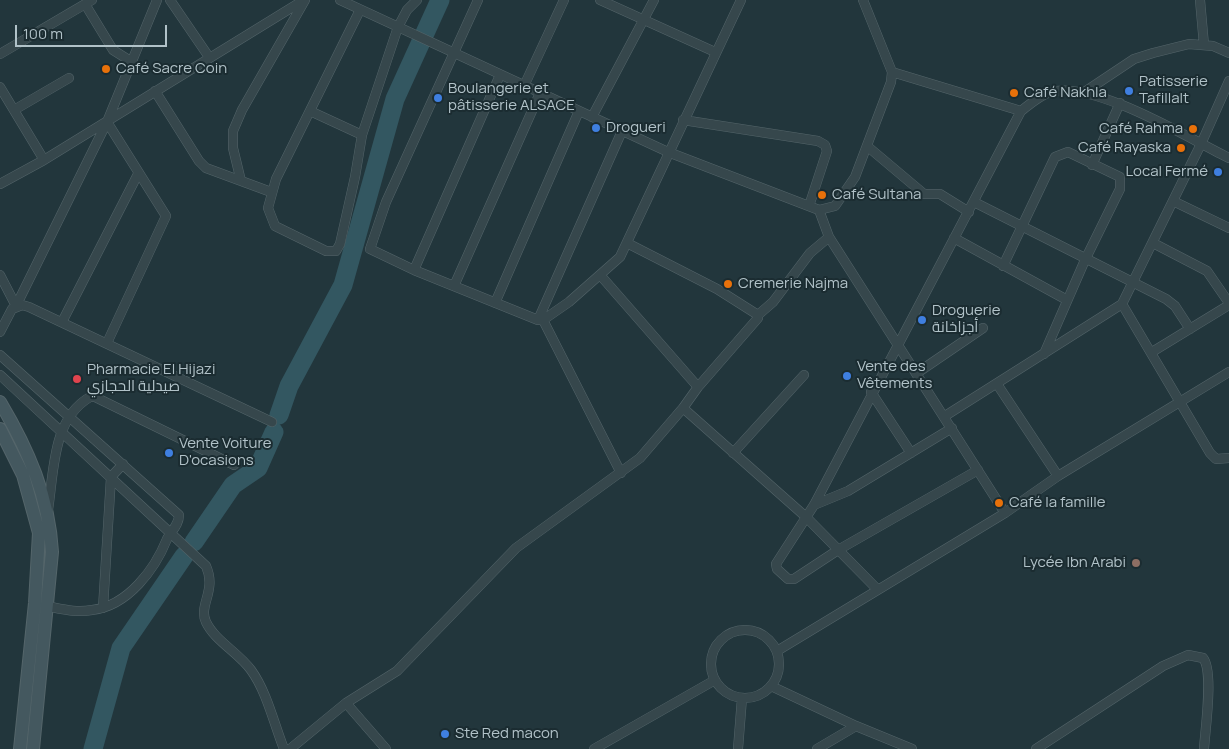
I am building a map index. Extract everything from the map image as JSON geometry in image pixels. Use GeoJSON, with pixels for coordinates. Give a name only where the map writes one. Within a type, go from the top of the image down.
{"type":"FeatureCollection","features":[{"type":"Feature","properties":{"kind":"main road"},"geometry":{"type":"LineString","coordinates":[[0,402],[28,454],[48,510],[52,552],[33,749]]}},
{"type":"Feature","properties":{"kind":"main road"},"geometry":{"type":"LineString","coordinates":[[0,428],[23,475],[38,533],[35,603],[20,749]]}},
{"type":"Feature","properties":{"kind":"street"},"geometry":{"type":"LineString","coordinates":[[0,332],[12,309],[16,306],[107,122],[157,0]]}},
{"type":"Feature","properties":{"kind":"street"},"geometry":{"type":"LineString","coordinates":[[170,0],[209,57]]}},
{"type":"Feature","properties":{"kind":"street"},"geometry":{"type":"LineString","coordinates":[[0,184],[107,122],[209,57],[304,0]]}},
{"type":"Feature","properties":{"kind":"street"},"geometry":{"type":"LineString","coordinates":[[241,181],[233,148],[233,132],[242,110],[304,0]]}},
{"type":"Feature","properties":{"kind":"street"},"geometry":{"type":"LineString","coordinates":[[340,0],[668,152],[819,210],[835,206],[856,177],[891,82],[892,72],[863,0]]}},
{"type":"Feature","properties":{"kind":"street"},"geometry":{"type":"LineString","coordinates":[[360,10],[271,192],[268,208],[275,226],[326,252],[336,251],[355,177],[362,135],[398,27],[407,10],[417,0]]}},
{"type":"Feature","properties":{"kind":"street"},"geometry":{"type":"LineString","coordinates":[[478,0],[452,53],[386,202],[370,249],[414,270],[540,320],[621,472]]}},
{"type":"Feature","properties":{"kind":"street"},"geometry":{"type":"LineString","coordinates":[[524,86],[564,0]]}},
{"type":"Feature","properties":{"kind":"street"},"geometry":{"type":"LineString","coordinates":[[600,0],[715,52]]}},
{"type":"Feature","properties":{"kind":"street"},"geometry":{"type":"LineString","coordinates":[[592,117],[654,0]]}},
{"type":"Feature","properties":{"kind":"street"},"geometry":{"type":"LineString","coordinates":[[540,320],[601,276],[620,257],[741,0]]}},
{"type":"Feature","properties":{"kind":"street"},"geometry":{"type":"LineString","coordinates":[[1200,0],[1204,45]]}},
{"type":"Feature","properties":{"kind":"street"},"geometry":{"type":"LineString","coordinates":[[0,54],[89,2],[113,50],[132,62]]}},
{"type":"Feature","properties":{"kind":"street"},"geometry":{"type":"LineString","coordinates":[[1083,93],[1134,58],[1189,44],[1204,45],[1229,53]]}},
{"type":"Feature","properties":{"kind":"street"},"geometry":{"type":"LineString","coordinates":[[892,72],[1021,111]]}},
{"type":"Feature","properties":{"kind":"street"},"geometry":{"type":"LineString","coordinates":[[414,270],[500,75]]}},
{"type":"Feature","properties":{"kind":"street"},"geometry":{"type":"LineString","coordinates":[[14,110],[69,78]]}},
{"type":"Feature","properties":{"kind":"street"},"geometry":{"type":"LineString","coordinates":[[945,416],[1122,304],[1201,144],[1229,80]]}},
{"type":"Feature","properties":{"kind":"street"},"geometry":{"type":"LineString","coordinates":[[0,87],[44,160]]}},
{"type":"Feature","properties":{"kind":"street"},"geometry":{"type":"LineString","coordinates":[[155,91],[199,161],[206,168],[271,192]]}},
{"type":"Feature","properties":{"kind":"street"},"geometry":{"type":"LineString","coordinates":[[978,470],[838,550],[794,579],[788,579],[777,569],[776,564],[814,504],[871,392],[969,212],[1021,111],[1032,102],[1052,92],[1083,93],[1120,103],[1229,158]]}},
{"type":"Feature","properties":{"kind":"street"},"geometry":{"type":"LineString","coordinates":[[454,286],[540,93]]}},
{"type":"Feature","properties":{"kind":"street"},"geometry":{"type":"LineString","coordinates":[[1092,165],[1120,103]]}},
{"type":"Feature","properties":{"kind":"street"},"geometry":{"type":"LineString","coordinates":[[310,110],[362,135]]}},
{"type":"Feature","properties":{"kind":"street"},"geometry":{"type":"LineString","coordinates":[[495,303],[579,111]]}},
{"type":"Feature","properties":{"kind":"street"},"geometry":{"type":"LineString","coordinates":[[683,120],[818,141],[824,145],[826,151],[809,206]]}},
{"type":"Feature","properties":{"kind":"street"},"geometry":{"type":"LineString","coordinates":[[107,122],[166,216],[107,343]]}},
{"type":"Feature","properties":{"kind":"street"},"geometry":{"type":"LineString","coordinates":[[540,320],[622,131]]}},
{"type":"Feature","properties":{"kind":"street"},"geometry":{"type":"LineString","coordinates":[[867,146],[924,194],[940,194],[969,212]]}},
{"type":"Feature","properties":{"kind":"street"},"geometry":{"type":"LineString","coordinates":[[1003,266],[1056,157],[1068,152],[1120,178],[1122,184],[1085,260],[1044,354]]}},
{"type":"Feature","properties":{"kind":"street"},"geometry":{"type":"LineString","coordinates":[[62,322],[138,174]]}},
{"type":"Feature","properties":{"kind":"street"},"geometry":{"type":"LineString","coordinates":[[1173,201],[1229,228]]}},
{"type":"Feature","properties":{"kind":"street"},"geometry":{"type":"LineString","coordinates":[[974,202],[1175,306],[1190,329]]}},
{"type":"Feature","properties":{"kind":"street"},"geometry":{"type":"LineString","coordinates":[[819,210],[829,237],[945,416],[1005,514]]}},
{"type":"Feature","properties":{"kind":"street"},"geometry":{"type":"LineString","coordinates":[[290,749],[346,703],[397,671],[516,548],[640,458],[758,318],[758,315],[773,302],[810,253],[829,237]]}},
{"type":"Feature","properties":{"kind":"street"},"geometry":{"type":"LineString","coordinates":[[954,238],[1067,300]]}},
{"type":"Feature","properties":{"kind":"street"},"geometry":{"type":"LineString","coordinates":[[627,243],[717,289],[758,315]]}},
{"type":"Feature","properties":{"kind":"street"},"geometry":{"type":"LineString","coordinates":[[1152,352],[1229,304],[1208,270],[1153,243]]}},
{"type":"Feature","properties":{"kind":"street"},"geometry":{"type":"LineString","coordinates":[[0,275],[16,306]]}},
{"type":"Feature","properties":{"kind":"street"},"geometry":{"type":"LineString","coordinates":[[601,276],[698,387]]}},
{"type":"Feature","properties":{"kind":"street"},"geometry":{"type":"LineString","coordinates":[[1122,304],[1210,453],[1216,459],[1229,458]]}},
{"type":"Feature","properties":{"kind":"street"},"geometry":{"type":"LineString","coordinates":[[16,306],[29,307],[272,422]]}},
{"type":"Feature","properties":{"kind":"street"},"geometry":{"type":"LineString","coordinates":[[917,373],[982,328]]}},
{"type":"Feature","properties":{"kind":"street"},"geometry":{"type":"LineString","coordinates":[[0,356],[180,515],[180,520],[170,533],[150,572],[131,592],[103,608],[73,611],[46,606]]}},
{"type":"Feature","properties":{"kind":"street"},"geometry":{"type":"LineString","coordinates":[[777,651],[877,588],[1005,514],[1058,476],[1181,403],[1229,372]]}},
{"type":"Feature","properties":{"kind":"street"},"geometry":{"type":"LineString","coordinates":[[0,375],[206,566],[211,583],[204,610],[207,625],[251,671],[258,681],[284,749]]}},
{"type":"Feature","properties":{"kind":"street"},"geometry":{"type":"LineString","coordinates":[[733,453],[804,375]]}},
{"type":"Feature","properties":{"kind":"street"},"geometry":{"type":"LineString","coordinates":[[997,384],[1058,476]]}},
{"type":"Feature","properties":{"kind":"street"},"geometry":{"type":"LineString","coordinates":[[871,392],[911,453]]}},
{"type":"Feature","properties":{"kind":"street"},"geometry":{"type":"LineString","coordinates":[[48,510],[60,432],[69,416],[85,400],[95,397],[234,465]]}},
{"type":"Feature","properties":{"kind":"street"},"geometry":{"type":"LineString","coordinates":[[683,408],[806,517],[877,588]]}},
{"type":"Feature","properties":{"kind":"street"},"geometry":{"type":"LineString","coordinates":[[814,504],[848,491],[952,428]]}},
{"type":"Feature","properties":{"kind":"street"},"geometry":{"type":"LineString","coordinates":[[103,608],[111,477],[123,464]]}},
{"type":"Feature","properties":{"kind":"street"},"geometry":{"type":"LineString","coordinates":[[748,630],[760,633],[770,640],[777,651],[779,667],[771,686],[758,696],[742,698],[726,692],[715,680],[711,664],[713,652],[719,642],[732,632],[748,630]]}},
{"type":"Feature","properties":{"kind":"street"},"geometry":{"type":"LineString","coordinates":[[1036,749],[1163,666],[1188,655],[1202,658],[1206,664],[1208,683],[1204,749]]}},
{"type":"Feature","properties":{"kind":"street"},"geometry":{"type":"LineString","coordinates":[[594,749],[715,680]]}},
{"type":"Feature","properties":{"kind":"street"},"geometry":{"type":"LineString","coordinates":[[771,686],[856,726],[912,749]]}},
{"type":"Feature","properties":{"kind":"street"},"geometry":{"type":"LineString","coordinates":[[738,749],[742,698]]}},
{"type":"Feature","properties":{"kind":"street"},"geometry":{"type":"LineString","coordinates":[[346,703],[386,749]]}},
{"type":"Feature","properties":{"kind":"street"},"geometry":{"type":"LineString","coordinates":[[817,749],[856,726]]}},
{"type":"Feature","properties":{"kind":"waterway"},"geometry":{"type":"LineString","coordinates":[[279,415],[289,386],[343,285],[395,99],[440,0]]}},
{"type":"Feature","properties":{"kind":"waterway"},"geometry":{"type":"LineString","coordinates":[[194,542],[233,485],[258,468],[274,432]]}},
{"type":"Feature","properties":{"kind":"waterway"},"geometry":{"type":"LineString","coordinates":[[93,749],[121,648],[184,556]]}},
{"type":"Feature","properties":{"kind":"place","name":"Café Sacre Coin"},"geometry":{"type":"Point","coordinates":[106,69]}},
{"type":"Feature","properties":{"kind":"place","name":"Patisserie Tafillalt"},"geometry":{"type":"Point","coordinates":[1129,91]}},
{"type":"Feature","properties":{"kind":"place","name":"Café Nakhla"},"geometry":{"type":"Point","coordinates":[1014,93]}},
{"type":"Feature","properties":{"kind":"place","name":"Boulangerie et pâtisserie ALSACE"},"geometry":{"type":"Point","coordinates":[438,98]}},
{"type":"Feature","properties":{"kind":"place","name":"Drogueri"},"geometry":{"type":"Point","coordinates":[596,128]}},
{"type":"Feature","properties":{"kind":"place","name":"Café Rahma"},"geometry":{"type":"Point","coordinates":[1193,129]}},
{"type":"Feature","properties":{"kind":"place","name":"Café Rayaska"},"geometry":{"type":"Point","coordinates":[1181,148]}},
{"type":"Feature","properties":{"kind":"place","name":"Local Fermé"},"geometry":{"type":"Point","coordinates":[1218,172]}},
{"type":"Feature","properties":{"kind":"place","name":"Café Sultana"},"geometry":{"type":"Point","coordinates":[822,195]}},
{"type":"Feature","properties":{"kind":"place","name":"Cremerie Najma"},"geometry":{"type":"Point","coordinates":[728,284]}},
{"type":"Feature","properties":{"kind":"place","name":"Droguerie أجزاخانة"},"geometry":{"type":"Point","coordinates":[922,320]}},
{"type":"Feature","properties":{"kind":"place","name":"Vente des Vêtements"},"geometry":{"type":"Point","coordinates":[847,376]}},
{"type":"Feature","properties":{"kind":"place","name":"Pharmacie El Hijazi صيدلية الحجازي"},"geometry":{"type":"Point","coordinates":[77,379]}},
{"type":"Feature","properties":{"kind":"place","name":"Vente Voiture D'ocasions"},"geometry":{"type":"Point","coordinates":[169,453]}},
{"type":"Feature","properties":{"kind":"place","name":"Café la famille"},"geometry":{"type":"Point","coordinates":[999,503]}},
{"type":"Feature","properties":{"kind":"place","name":"Lycée Ibn Arabi"},"geometry":{"type":"Point","coordinates":[1136,563]}},
{"type":"Feature","properties":{"kind":"place","name":"Ste Red macon"},"geometry":{"type":"Point","coordinates":[445,734]}}]}
